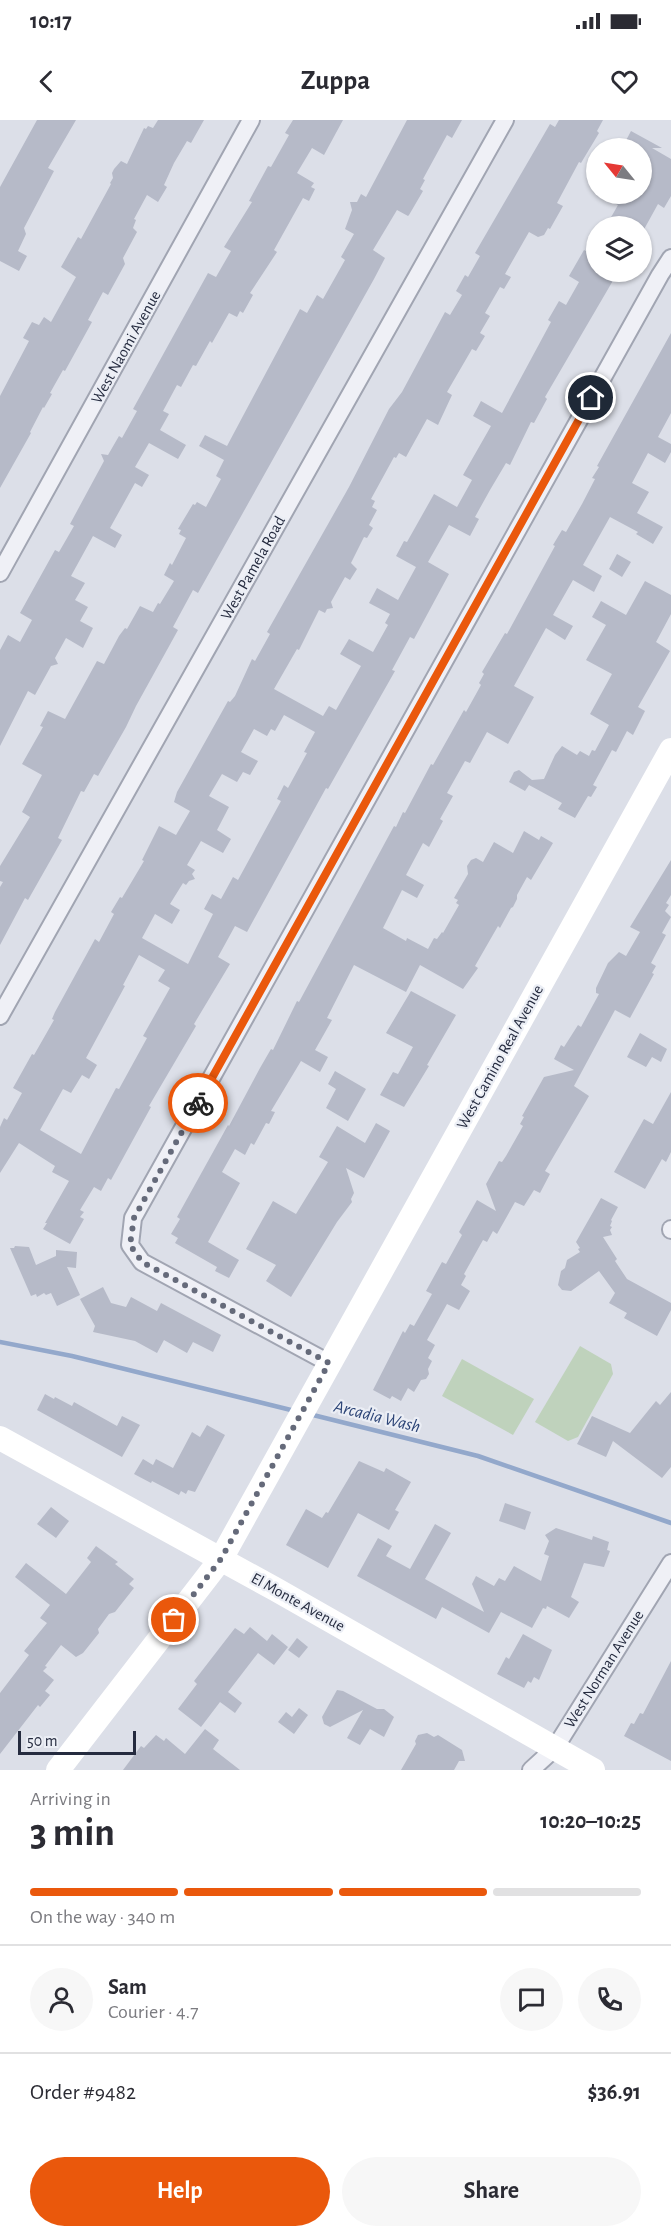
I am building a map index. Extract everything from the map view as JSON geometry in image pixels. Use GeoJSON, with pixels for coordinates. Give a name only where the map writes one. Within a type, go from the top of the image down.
{"type":"FeatureCollection","features":[{"type":"Feature","properties":{"kind":"street","name":"West Naomi Avenue"},"geometry":{"type":"LineString","coordinates":[[0,573],[251,120]]}},
{"type":"Feature","properties":{"kind":"street","name":"West Pamela Road"},"geometry":{"type":"LineString","coordinates":[[0,1016],[505,120]]}},
{"type":"Feature","properties":{"kind":"street"},"geometry":{"type":"LineString","coordinates":[[329,1363],[142,1262],[130,1245],[134,1218],[671,258]]}},
{"type":"Feature","properties":{"kind":"street","name":"West Camino Real Avenue"},"geometry":{"type":"LineString","coordinates":[[58,1770],[221,1559],[671,750]]}},
{"type":"Feature","properties":{"kind":"street","name":"El Monte Avenue"},"geometry":{"type":"LineString","coordinates":[[0,1438],[221,1559],[593,1770]]}},
{"type":"Feature","properties":{"kind":"street","name":"West Norman Avenue"},"geometry":{"type":"LineString","coordinates":[[531,1770],[555,1748],[671,1563]]}},
{"type":"Feature","properties":{"kind":"green space"},"geometry":{"type":"Polygon","coordinates":[[[580,1346],[611,1364],[613,1374],[578,1437],[568,1441],[535,1422],[580,1346]]]}},
{"type":"Feature","properties":{"kind":"green space"},"geometry":{"type":"Polygon","coordinates":[[[462,1359],[534,1399],[513,1435],[442,1396],[462,1359]]]}},
{"type":"Feature","properties":{"kind":"building"},"geometry":{"type":"Polygon","coordinates":[[[37,120],[76,120],[48,168],[54,171],[24,228],[26,234],[18,251],[27,256],[19,271],[0,261],[0,187],[37,120]]]}},
{"type":"Feature","properties":{"kind":"building"},"geometry":{"type":"Polygon","coordinates":[[[158,120],[204,120],[191,143],[187,141],[174,163],[164,185],[167,187],[158,202],[147,195],[134,219],[136,220],[133,228],[137,232],[123,258],[125,264],[108,295],[103,292],[88,320],[92,322],[50,393],[52,394],[0,488],[0,396],[29,341],[23,338],[32,322],[39,325],[44,317],[51,322],[76,277],[61,267],[78,237],[81,239],[111,184],[114,169],[121,161],[127,164],[144,128],[148,126],[153,128],[158,120]]]}},
{"type":"Feature","properties":{"kind":"building"},"geometry":{"type":"Polygon","coordinates":[[[293,120],[343,120],[324,155],[312,148],[297,173],[314,183],[311,187],[315,189],[309,201],[303,198],[274,250],[277,252],[250,293],[253,295],[243,313],[240,311],[237,317],[229,313],[212,343],[210,341],[196,366],[193,365],[181,387],[177,385],[163,411],[169,414],[160,430],[186,445],[178,459],[149,443],[135,467],[149,475],[142,487],[135,483],[110,528],[122,535],[115,548],[93,536],[71,576],[85,583],[75,600],[88,607],[80,621],[93,628],[83,648],[66,638],[55,658],[58,664],[51,666],[35,695],[28,691],[0,746],[0,650],[8,635],[20,642],[32,620],[20,613],[55,550],[59,552],[74,526],[70,524],[104,461],[101,454],[108,455],[119,436],[122,438],[137,411],[133,409],[208,273],[216,277],[231,251],[224,247],[252,202],[249,201],[268,166],[271,167],[289,135],[285,133],[293,120]]]}},
{"type":"Feature","properties":{"kind":"building"},"geometry":{"type":"Polygon","coordinates":[[[407,120],[462,120],[452,138],[447,135],[423,179],[425,180],[420,189],[423,191],[409,215],[397,210],[373,250],[385,258],[374,279],[198,593],[193,590],[173,627],[178,630],[126,727],[98,776],[94,774],[84,792],[81,791],[58,838],[62,840],[28,900],[25,898],[0,945],[0,887],[3,882],[0,881],[0,866],[30,817],[22,812],[42,775],[22,764],[43,727],[40,726],[48,711],[65,719],[97,661],[104,664],[119,636],[125,628],[127,629],[140,606],[153,612],[174,581],[164,575],[186,538],[179,534],[181,530],[178,529],[193,504],[197,502],[206,507],[221,479],[216,476],[224,460],[199,446],[205,435],[227,446],[300,309],[307,313],[317,295],[323,299],[345,260],[341,257],[354,234],[345,229],[352,210],[350,202],[357,202],[361,194],[366,197],[407,120]]]}},
{"type":"Feature","properties":{"kind":"building"},"geometry":{"type":"Polygon","coordinates":[[[559,120],[603,120],[596,138],[586,138],[586,155],[581,163],[579,162],[557,203],[563,206],[550,229],[548,228],[544,235],[538,237],[529,232],[505,274],[511,277],[504,289],[500,287],[485,313],[490,316],[480,333],[485,336],[476,351],[472,349],[447,392],[452,395],[438,425],[427,419],[406,457],[399,453],[396,458],[394,457],[371,499],[375,501],[372,507],[377,510],[369,525],[373,528],[367,538],[364,537],[351,563],[357,569],[350,580],[345,577],[331,602],[333,608],[327,609],[325,613],[319,610],[299,650],[297,649],[274,689],[323,716],[329,706],[336,710],[361,666],[340,654],[349,639],[373,652],[388,625],[385,623],[390,614],[369,603],[377,588],[398,600],[416,567],[396,556],[404,541],[407,542],[434,494],[457,507],[472,480],[463,475],[491,426],[473,416],[481,401],[502,413],[551,322],[548,320],[559,301],[566,305],[579,282],[569,276],[584,250],[586,251],[586,282],[612,282],[545,397],[547,399],[534,423],[531,422],[510,465],[506,463],[490,490],[475,517],[479,519],[470,536],[449,525],[428,562],[449,574],[414,639],[410,637],[392,670],[395,671],[328,789],[326,788],[247,932],[235,926],[218,957],[230,964],[194,1024],[196,1026],[149,1106],[151,1107],[111,1180],[108,1178],[101,1191],[94,1187],[80,1210],[84,1212],[80,1217],[84,1219],[70,1244],[43,1229],[69,1181],[52,1172],[55,1166],[19,1143],[0,1173],[0,1127],[4,1118],[7,1120],[22,1093],[13,1088],[54,1020],[52,1019],[55,1012],[95,939],[99,942],[114,914],[111,912],[144,861],[142,860],[159,826],[176,835],[190,811],[174,802],[177,792],[228,701],[230,702],[235,696],[252,659],[255,661],[270,634],[267,632],[349,487],[389,409],[402,392],[445,312],[450,315],[462,295],[456,291],[465,275],[468,277],[480,256],[475,253],[550,124],[555,127],[559,120]],[[284,715],[275,731],[271,729],[267,736],[254,729],[241,752],[258,761],[250,775],[243,772],[237,782],[222,774],[209,796],[229,807],[217,830],[231,839],[223,853],[201,841],[187,865],[195,870],[192,874],[195,879],[186,885],[183,883],[170,904],[180,910],[172,924],[155,914],[142,938],[188,964],[213,914],[204,909],[212,894],[221,899],[233,877],[238,880],[281,801],[277,799],[284,785],[288,788],[307,753],[304,752],[315,732],[284,715]],[[139,955],[86,1058],[97,1065],[89,1079],[82,1075],[71,1093],[63,1089],[40,1130],[81,1154],[116,1088],[119,1089],[147,1038],[143,1036],[170,988],[158,981],[165,970],[139,955]]]}},
{"type":"Feature","properties":{"kind":"building"},"geometry":{"type":"Polygon","coordinates":[[[631,131],[644,138],[627,138],[631,131]]]}},
{"type":"Feature","properties":{"kind":"building"},"geometry":{"type":"Polygon","coordinates":[[[652,143],[662,148],[652,148],[652,143]]]}},
{"type":"Feature","properties":{"kind":"building"},"geometry":{"type":"Polygon","coordinates":[[[652,148],[671,159],[671,196],[664,208],[658,204],[651,216],[612,216],[618,205],[616,204],[652,204],[652,148]]]}},
{"type":"Feature","properties":{"kind":"building"},"geometry":{"type":"Polygon","coordinates":[[[671,333],[671,413],[658,437],[671,444],[671,452],[665,463],[648,453],[632,483],[649,492],[637,513],[663,527],[653,544],[636,534],[638,532],[610,517],[583,565],[602,576],[594,592],[573,580],[553,615],[573,626],[565,640],[546,628],[514,686],[534,697],[508,744],[487,732],[470,763],[465,761],[447,793],[453,796],[440,819],[443,821],[429,847],[423,843],[406,875],[424,885],[417,898],[402,890],[383,928],[406,941],[407,938],[428,949],[434,938],[437,939],[443,933],[459,905],[456,903],[458,900],[454,898],[468,874],[467,866],[471,860],[476,858],[483,862],[494,842],[513,853],[524,831],[539,840],[541,836],[553,843],[531,880],[527,877],[513,907],[500,928],[498,926],[475,966],[478,968],[463,989],[420,965],[406,992],[354,965],[327,1018],[332,1020],[315,1050],[328,1057],[320,1072],[301,1061],[271,1111],[275,1112],[269,1124],[266,1123],[254,1145],[251,1143],[245,1155],[235,1149],[222,1172],[240,1183],[208,1242],[239,1260],[229,1278],[215,1271],[217,1267],[175,1243],[178,1238],[171,1234],[180,1219],[177,1217],[260,1068],[271,1049],[273,1050],[297,1001],[299,1002],[394,826],[396,827],[403,812],[405,813],[464,710],[466,712],[481,685],[479,683],[484,674],[482,672],[505,633],[507,634],[555,546],[553,545],[562,530],[566,532],[582,504],[595,479],[592,478],[599,467],[597,466],[671,333]]]}},
{"type":"Feature","properties":{"kind":"building"},"geometry":{"type":"Polygon","coordinates":[[[617,554],[631,562],[622,577],[609,569],[617,554]]]}},
{"type":"Feature","properties":{"kind":"building"},"geometry":{"type":"Polygon","coordinates":[[[645,581],[671,595],[671,614],[656,642],[670,651],[638,707],[645,711],[633,735],[627,731],[616,752],[612,750],[593,785],[597,787],[591,797],[588,796],[575,818],[558,809],[562,803],[529,785],[525,791],[509,782],[514,772],[519,770],[532,780],[544,779],[555,755],[562,746],[577,755],[580,751],[589,756],[592,750],[595,751],[609,725],[590,714],[612,674],[586,660],[606,625],[592,617],[601,601],[626,615],[645,581]]]}},
{"type":"Feature","properties":{"kind":"building"},"geometry":{"type":"Polygon","coordinates":[[[671,860],[671,895],[666,903],[669,905],[665,911],[671,917],[662,933],[666,935],[651,963],[656,966],[652,973],[654,974],[630,1018],[615,1010],[574,1086],[589,1096],[545,1171],[550,1174],[540,1193],[534,1190],[524,1206],[515,1202],[497,1234],[493,1231],[487,1242],[483,1240],[464,1274],[466,1276],[461,1285],[470,1291],[459,1310],[447,1304],[427,1340],[435,1345],[428,1358],[432,1361],[426,1379],[421,1380],[414,1392],[408,1388],[401,1401],[392,1396],[390,1399],[373,1390],[403,1331],[405,1333],[410,1324],[414,1326],[432,1294],[426,1291],[442,1262],[446,1264],[462,1235],[459,1232],[477,1200],[496,1211],[486,1184],[499,1161],[502,1162],[506,1156],[523,1126],[520,1124],[524,1117],[522,1116],[544,1077],[574,1070],[554,1059],[561,1045],[564,1047],[578,1025],[581,1027],[599,994],[596,993],[596,988],[608,963],[619,952],[626,956],[640,932],[630,927],[671,860]]]}},
{"type":"Feature","properties":{"kind":"building"},"geometry":{"type":"Polygon","coordinates":[[[411,991],[456,1015],[404,1107],[380,1095],[393,1072],[398,1074],[413,1047],[386,1033],[411,991]]]}},
{"type":"Feature","properties":{"kind":"building"},"geometry":{"type":"Polygon","coordinates":[[[640,1033],[667,1049],[661,1062],[652,1057],[646,1067],[627,1057],[640,1033]]]}},
{"type":"Feature","properties":{"kind":"building"},"geometry":{"type":"Polygon","coordinates":[[[335,1071],[366,1089],[348,1121],[326,1108],[336,1089],[328,1084],[335,1071]]]}},
{"type":"Feature","properties":{"kind":"building"},"geometry":{"type":"Polygon","coordinates":[[[671,1092],[671,1152],[666,1162],[662,1159],[645,1189],[614,1172],[644,1119],[653,1124],[671,1092]]]}},
{"type":"Feature","properties":{"kind":"building"},"geometry":{"type":"Polygon","coordinates":[[[376,1123],[390,1131],[364,1178],[346,1168],[354,1193],[352,1202],[337,1222],[291,1297],[266,1281],[276,1265],[246,1249],[273,1201],[296,1214],[328,1162],[319,1157],[337,1126],[365,1143],[376,1123]]]}},
{"type":"Feature","properties":{"kind":"building"},"geometry":{"type":"Polygon","coordinates":[[[601,1198],[618,1207],[611,1220],[612,1235],[603,1237],[627,1279],[671,1303],[671,1310],[657,1336],[624,1318],[627,1313],[609,1303],[615,1293],[599,1271],[571,1291],[562,1290],[558,1285],[561,1271],[565,1268],[567,1260],[580,1252],[576,1242],[601,1198]]]}},
{"type":"Feature","properties":{"kind":"building"},"geometry":{"type":"Polygon","coordinates":[[[29,1247],[36,1265],[56,1256],[56,1250],[77,1252],[76,1268],[67,1267],[80,1295],[57,1306],[51,1293],[46,1295],[44,1293],[37,1297],[36,1294],[31,1296],[10,1248],[29,1247]]]}},
{"type":"Feature","properties":{"kind":"building"},"geometry":{"type":"Polygon","coordinates":[[[103,1287],[111,1303],[126,1307],[131,1297],[157,1311],[161,1303],[221,1335],[213,1352],[193,1342],[187,1353],[164,1340],[157,1353],[135,1341],[93,1332],[95,1326],[80,1299],[103,1287]]]}},
{"type":"Feature","properties":{"kind":"building"},"geometry":{"type":"Polygon","coordinates":[[[671,1392],[671,1467],[662,1478],[613,1441],[606,1457],[577,1444],[592,1416],[630,1433],[656,1401],[660,1405],[671,1392]]]}},
{"type":"Feature","properties":{"kind":"building"},"geometry":{"type":"Polygon","coordinates":[[[45,1394],[72,1406],[74,1402],[117,1426],[122,1416],[140,1425],[122,1457],[37,1410],[45,1394]]]}},
{"type":"Feature","properties":{"kind":"building"},"geometry":{"type":"Polygon","coordinates":[[[207,1425],[225,1435],[195,1492],[188,1490],[186,1494],[181,1491],[179,1495],[134,1474],[143,1459],[153,1465],[156,1459],[173,1468],[192,1432],[200,1437],[207,1425]]]}},
{"type":"Feature","properties":{"kind":"building"},"geometry":{"type":"Polygon","coordinates":[[[359,1461],[384,1472],[386,1468],[411,1482],[395,1510],[399,1512],[389,1530],[358,1513],[328,1568],[286,1545],[306,1509],[322,1518],[326,1512],[328,1513],[359,1461]]]}},
{"type":"Feature","properties":{"kind":"building"},"geometry":{"type":"Polygon","coordinates":[[[505,1503],[531,1512],[525,1530],[499,1521],[505,1503]]]}},
{"type":"Feature","properties":{"kind":"building"},"geometry":{"type":"Polygon","coordinates":[[[51,1507],[69,1521],[56,1538],[37,1524],[51,1507]]]}},
{"type":"Feature","properties":{"kind":"building"},"geometry":{"type":"Polygon","coordinates":[[[435,1524],[451,1533],[425,1579],[484,1612],[472,1584],[476,1576],[494,1586],[499,1578],[505,1581],[514,1566],[541,1581],[549,1556],[544,1554],[549,1541],[545,1535],[556,1528],[592,1540],[593,1536],[609,1542],[607,1550],[610,1551],[604,1567],[584,1563],[571,1597],[579,1602],[569,1618],[547,1606],[546,1609],[543,1608],[532,1628],[501,1612],[489,1633],[442,1607],[436,1619],[357,1576],[378,1538],[392,1546],[386,1556],[410,1569],[435,1524]]]}},
{"type":"Feature","properties":{"kind":"building"},"geometry":{"type":"Polygon","coordinates":[[[96,1546],[118,1562],[115,1564],[134,1579],[129,1584],[134,1588],[115,1612],[109,1614],[98,1629],[99,1633],[83,1653],[76,1657],[61,1645],[43,1671],[54,1680],[45,1691],[50,1695],[40,1707],[38,1705],[0,1754],[0,1693],[29,1655],[24,1651],[47,1623],[40,1618],[50,1605],[15,1577],[26,1563],[66,1594],[91,1562],[87,1558],[96,1546]]]}},
{"type":"Feature","properties":{"kind":"building"},"geometry":{"type":"Polygon","coordinates":[[[250,1627],[267,1641],[272,1634],[288,1647],[274,1665],[258,1653],[228,1692],[242,1703],[235,1713],[220,1702],[201,1727],[178,1709],[197,1684],[194,1681],[235,1628],[244,1634],[250,1627]]]}},
{"type":"Feature","properties":{"kind":"building"},"geometry":{"type":"Polygon","coordinates":[[[523,1634],[552,1650],[539,1680],[534,1677],[531,1683],[528,1681],[524,1688],[497,1674],[506,1657],[509,1659],[523,1634]]]}},
{"type":"Feature","properties":{"kind":"building"},"geometry":{"type":"Polygon","coordinates":[[[297,1638],[308,1647],[299,1658],[288,1650],[297,1638]]]}},
{"type":"Feature","properties":{"kind":"building"},"geometry":{"type":"Polygon","coordinates":[[[671,1661],[671,1761],[624,1736],[631,1723],[634,1724],[640,1713],[643,1714],[671,1661]]]}},
{"type":"Feature","properties":{"kind":"building"},"geometry":{"type":"Polygon","coordinates":[[[337,1690],[377,1709],[384,1709],[394,1717],[384,1737],[370,1729],[360,1745],[347,1738],[363,1710],[330,1727],[324,1724],[322,1717],[337,1690]]]}},
{"type":"Feature","properties":{"kind":"building"},"geometry":{"type":"Polygon","coordinates":[[[299,1708],[308,1715],[294,1734],[278,1722],[286,1712],[292,1717],[299,1708]]]}},
{"type":"Feature","properties":{"kind":"building"},"geometry":{"type":"Polygon","coordinates":[[[205,1729],[219,1740],[213,1749],[240,1770],[123,1770],[141,1746],[144,1748],[156,1735],[164,1741],[166,1738],[185,1754],[205,1729]]]}},
{"type":"Feature","properties":{"kind":"building"},"geometry":{"type":"Polygon","coordinates":[[[427,1733],[434,1737],[438,1735],[462,1750],[465,1761],[459,1761],[454,1770],[401,1770],[416,1744],[418,1735],[427,1733]]]}},
{"type":"Feature","properties":{"kind":"waterway","name":"Arcadia Wash"},"geometry":{"type":"LineString","coordinates":[[0,1342],[72,1356],[295,1411]]}},
{"type":"Feature","properties":{"kind":"waterway","name":"Arcadia Wash"},"geometry":{"type":"LineString","coordinates":[[309,1414],[478,1456],[671,1523]]}},
{"type":"Feature","properties":{"kind":"way so far"},"geometry":{"type":"LineString","coordinates":[[174,1620],[221,1559],[329,1363],[142,1262],[130,1245],[134,1218],[198,1103]]}},
{"type":"Feature","properties":{"kind":"route"},"geometry":{"type":"LineString","coordinates":[[198,1103],[591,398]]}}]}
